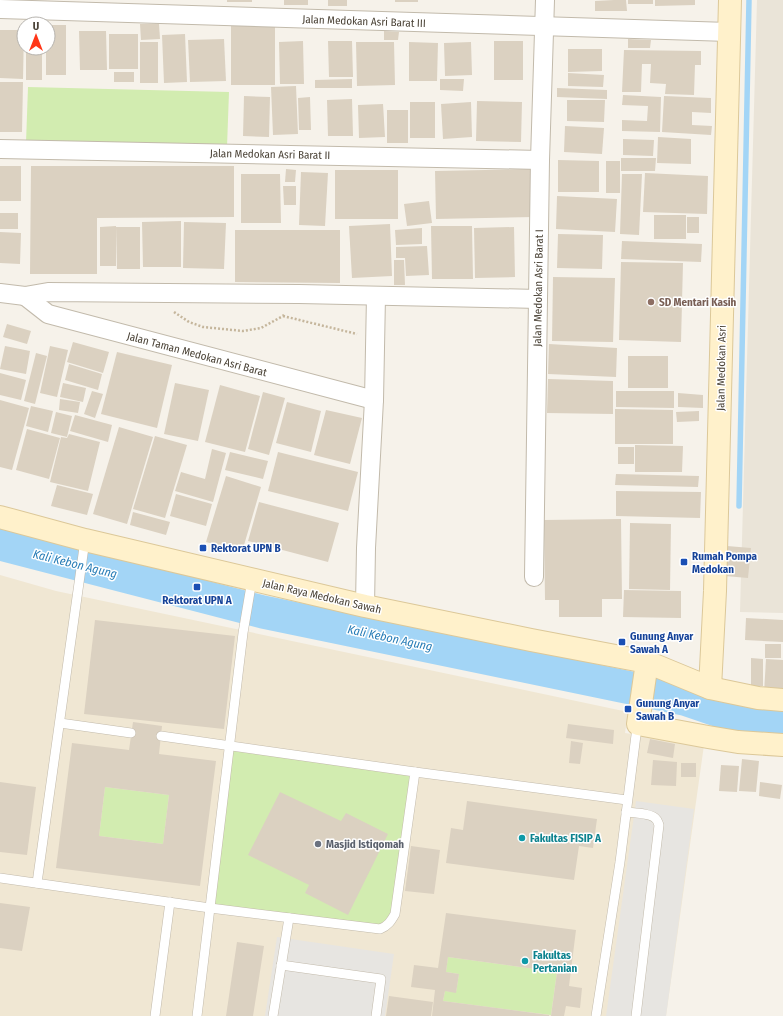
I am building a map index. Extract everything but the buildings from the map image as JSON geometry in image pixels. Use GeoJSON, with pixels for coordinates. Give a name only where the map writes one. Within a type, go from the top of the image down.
{"type":"FeatureCollection","features":[{"type":"Feature","properties":{"kind":"street","name":"Jalan Medokan Asri Barat I"},"geometry":{"type":"LineString","coordinates":[[534,577],[540,160],[545,0]]}},
{"type":"Feature","properties":{"kind":"street","name":"Jalan Medokan Asri"},"geometry":{"type":"LineString","coordinates":[[710,688],[715,591],[730,0]]}},
{"type":"Feature","properties":{"kind":"street","name":"Jalan Medokan Asri Barat III"},"geometry":{"type":"LineString","coordinates":[[0,9],[729,32]]}},
{"type":"Feature","properties":{"kind":"street","name":"Jalan Medokan Asri Barat II"},"geometry":{"type":"LineString","coordinates":[[0,149],[540,160]]}},
{"type":"Feature","properties":{"kind":"street"},"geometry":{"type":"LineString","coordinates":[[0,293],[25,296],[48,292],[299,294],[538,299]]}},
{"type":"Feature","properties":{"kind":"street","name":"Jalan Taman Medokan Asri Barat"},"geometry":{"type":"LineString","coordinates":[[25,296],[48,314],[374,400]]}},
{"type":"Feature","properties":{"kind":"street"},"geometry":{"type":"LineString","coordinates":[[365,606],[366,548],[374,400],[376,296]]}},
{"type":"Feature","properties":{"kind":"street","name":"Jalan Raya Medokan Sawah"},"geometry":{"type":"LineString","coordinates":[[0,517],[84,548],[251,586],[365,606],[530,640],[646,669],[710,688],[758,698],[783,700]]}},
{"type":"Feature","properties":{"kind":"street"},"geometry":{"type":"LineString","coordinates":[[646,669],[639,718],[708,737],[738,742],[783,745]]}},
{"type":"Feature","properties":{"kind":"lane"},"geometry":{"type":"LineString","coordinates":[[37,883],[84,548]]}},
{"type":"Feature","properties":{"kind":"lane"},"geometry":{"type":"LineString","coordinates":[[197,1016],[244,627],[251,586]]}},
{"type":"Feature","properties":{"kind":"lane"},"geometry":{"type":"LineString","coordinates":[[596,1016],[620,862],[639,718]]}},
{"type":"Feature","properties":{"kind":"lane"},"geometry":{"type":"LineString","coordinates":[[60,723],[131,733]]}},
{"type":"Feature","properties":{"kind":"lane"},"geometry":{"type":"LineString","coordinates":[[161,736],[627,800]]}},
{"type":"Feature","properties":{"kind":"lane"},"geometry":{"type":"LineString","coordinates":[[0,878],[210,908],[380,929],[388,925],[395,914],[415,772]]}},
{"type":"Feature","properties":{"kind":"lane"},"geometry":{"type":"LineString","coordinates":[[626,812],[647,815],[655,818],[659,825],[636,1016]]}},
{"type":"Feature","properties":{"kind":"lane"},"geometry":{"type":"LineString","coordinates":[[156,1016],[170,902]]}},
{"type":"Feature","properties":{"kind":"lane"},"geometry":{"type":"LineString","coordinates":[[273,1016],[289,918]]}},
{"type":"Feature","properties":{"kind":"lane"},"geometry":{"type":"LineString","coordinates":[[281,965],[381,980],[376,1016]]}},
{"type":"Feature","properties":{"kind":"path"},"geometry":{"type":"LineString","coordinates":[[150,293],[189,322],[203,326],[243,331],[261,328],[283,316],[299,294]]}},
{"type":"Feature","properties":{"kind":"path"},"geometry":{"type":"LineString","coordinates":[[283,316],[375,339]]}},
{"type":"Feature","properties":{"kind":"shaded area"},"geometry":{"type":"Polygon","coordinates":[[[757,0],[783,0],[783,613],[740,612],[757,0]]]}},
{"type":"Feature","properties":{"kind":"shaded area"},"geometry":{"type":"Polygon","coordinates":[[[0,575],[56,591],[628,712],[625,733],[704,745],[666,1016],[0,1016],[0,575]]]}},
{"type":"Feature","properties":{"kind":"shaded area"},"geometry":{"type":"Polygon","coordinates":[[[636,801],[694,809],[666,1016],[606,1016],[636,801]]]}},
{"type":"Feature","properties":{"kind":"shaded area"},"geometry":{"type":"Polygon","coordinates":[[[277,937],[394,954],[385,1016],[265,1016],[277,937]]]}},
{"type":"Feature","properties":{"kind":"green space"},"geometry":{"type":"Polygon","coordinates":[[[28,87],[229,92],[227,147],[26,143],[28,87]]]}},
{"type":"Feature","properties":{"kind":"green space"},"geometry":{"type":"Polygon","coordinates":[[[230,745],[415,772],[395,914],[385,927],[210,908],[230,745]]]}},
{"type":"Feature","properties":{"kind":"green space"},"geometry":{"type":"Polygon","coordinates":[[[105,787],[169,795],[163,844],[99,836],[105,787]]]}},
{"type":"Feature","properties":{"kind":"green space"},"geometry":{"type":"Polygon","coordinates":[[[448,957],[557,972],[551,1015],[443,1001],[445,991],[456,992],[459,974],[446,972],[448,957]]]}},
{"type":"Feature","properties":{"kind":"waterway"},"geometry":{"type":"LineString","coordinates":[[739,506],[749,0]]}},
{"type":"Feature","properties":{"kind":"waterway","name":"Kali Kebon Agung"},"geometry":{"type":"LineString","coordinates":[[0,544],[263,612],[684,699],[725,713],[783,719]]}},
{"type":"Feature","properties":{"kind":"place","name":"SD Mentari Kasih"},"geometry":{"type":"Point","coordinates":[651,302]}},
{"type":"Feature","properties":{"kind":"place","name":"Rektorat UPN B"},"geometry":{"type":"Point","coordinates":[203,548]}},
{"type":"Feature","properties":{"kind":"place","name":"Rumah Pompa Medokan"},"geometry":{"type":"Point","coordinates":[684,562]}},
{"type":"Feature","properties":{"kind":"place","name":"Rektorat UPN A"},"geometry":{"type":"Point","coordinates":[197,587]}},
{"type":"Feature","properties":{"kind":"place","name":"Gunung Anyar Sawah A"},"geometry":{"type":"Point","coordinates":[622,642]}},
{"type":"Feature","properties":{"kind":"place","name":"Gunung Anyar Sawah B"},"geometry":{"type":"Point","coordinates":[628,709]}},
{"type":"Feature","properties":{"kind":"place","name":"Fakultas FISIP A"},"geometry":{"type":"Point","coordinates":[522,838]}},
{"type":"Feature","properties":{"kind":"place","name":"Masjid Istiqomah"},"geometry":{"type":"Point","coordinates":[318,844]}},
{"type":"Feature","properties":{"kind":"place","name":"Fakultas Pertanian"},"geometry":{"type":"Point","coordinates":[525,961]}}]}
